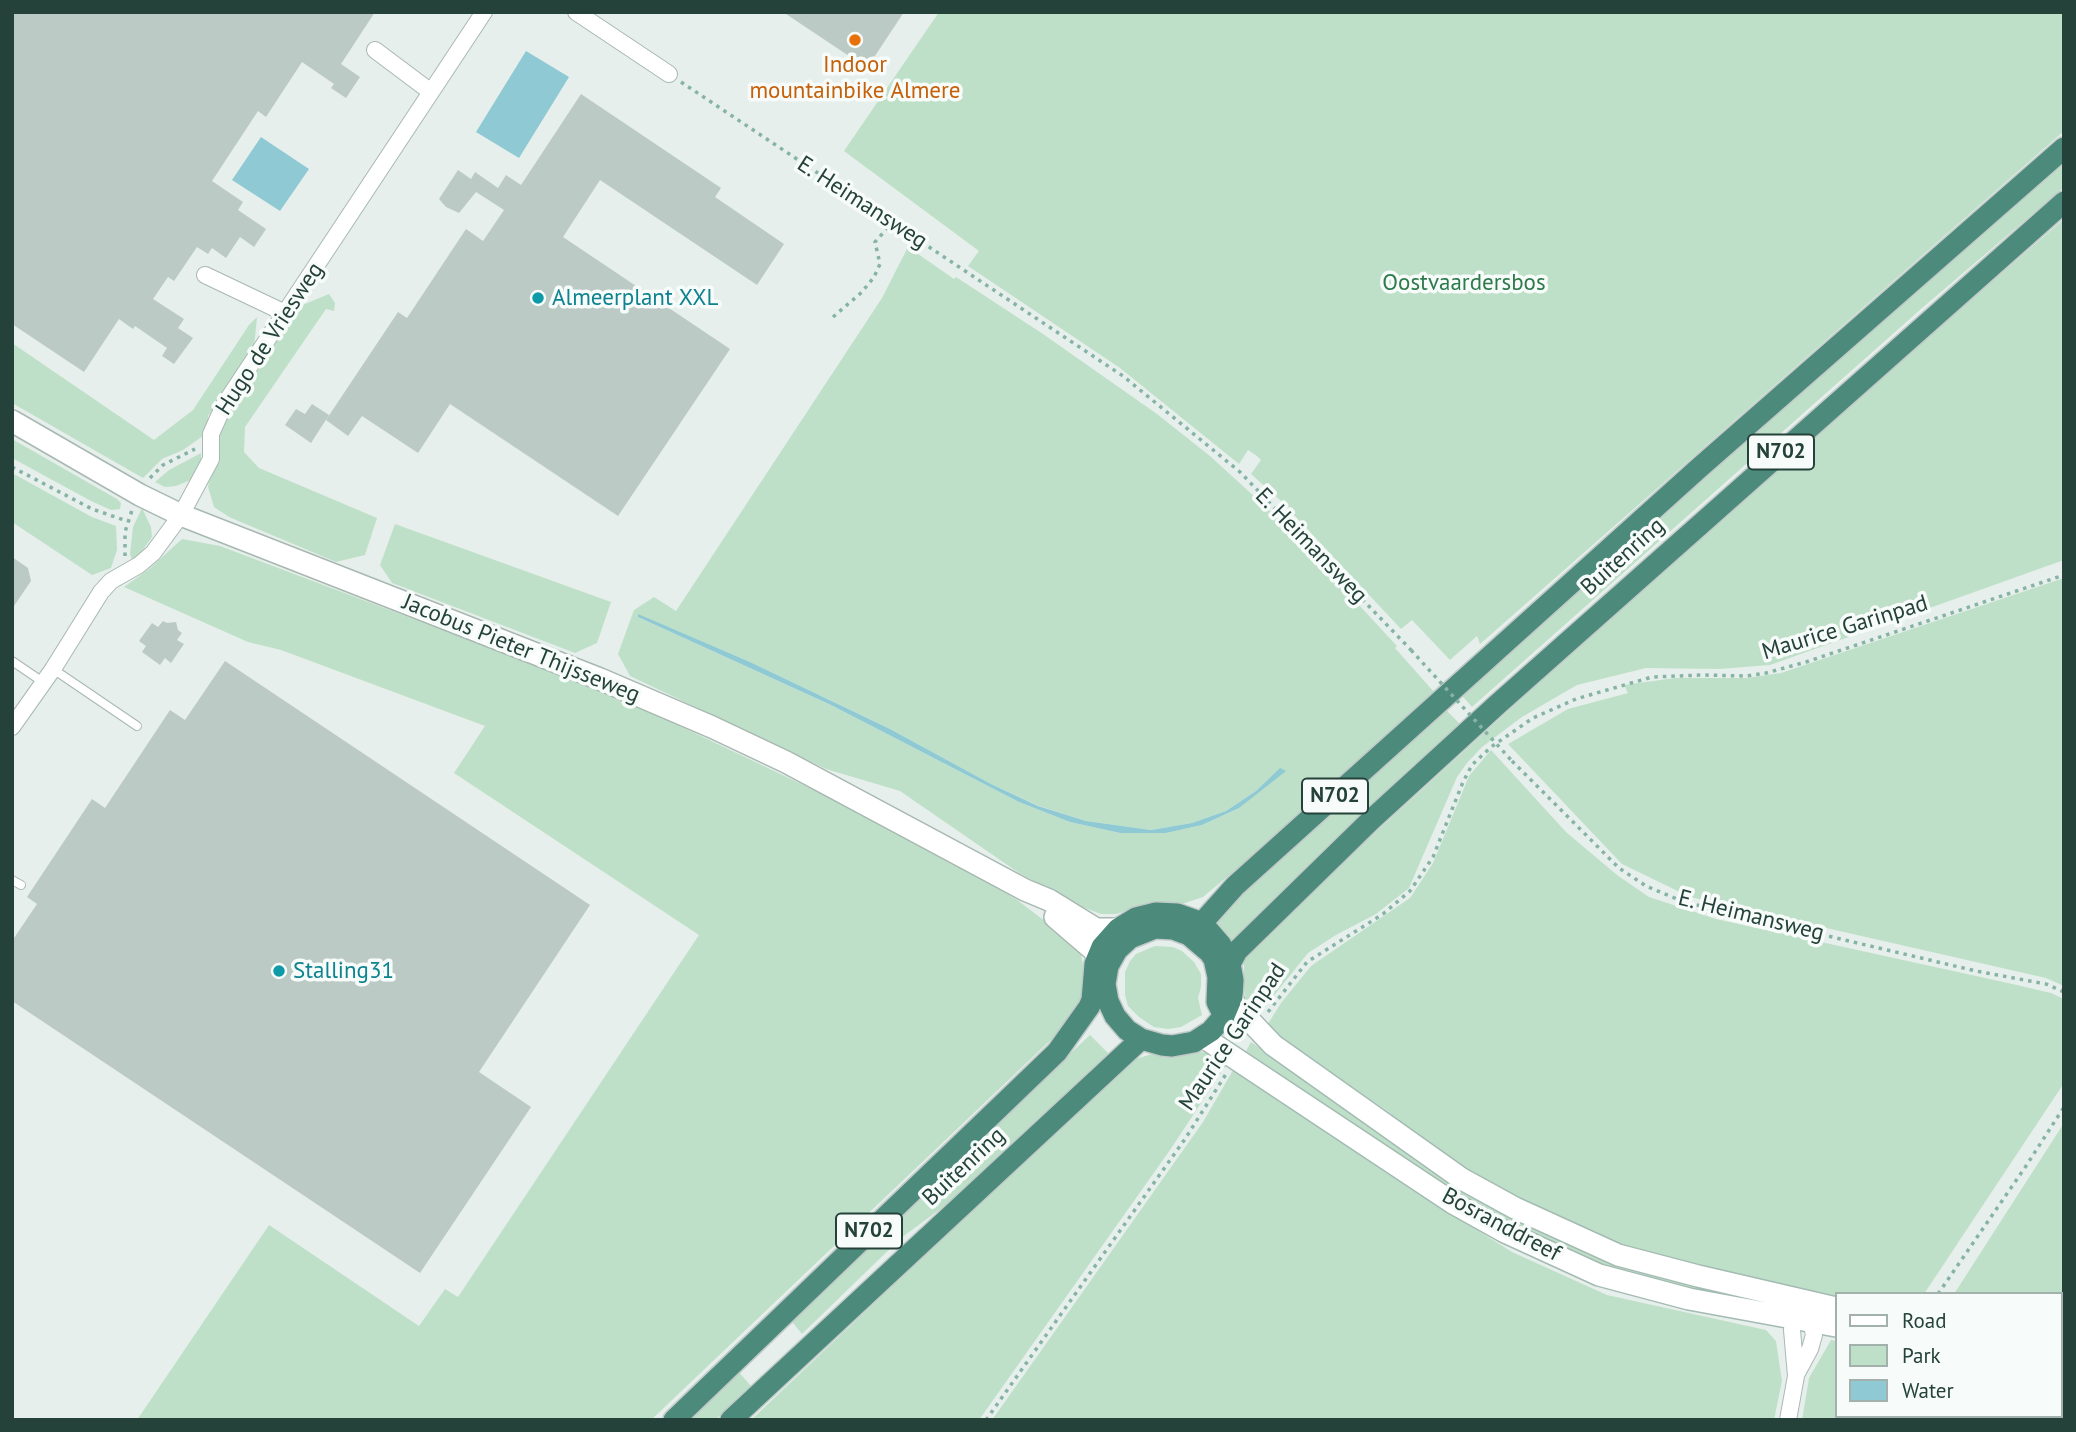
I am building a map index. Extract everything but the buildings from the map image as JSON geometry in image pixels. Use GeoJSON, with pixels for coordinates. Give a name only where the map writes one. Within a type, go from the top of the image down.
{"type":"FeatureCollection","features":[{"type":"Feature","properties":{"kind":"highway","name":"Buitenring"},"geometry":{"type":"LineString","coordinates":[[1190,924],[1195,914],[1235,886],[1678,487],[2064,148]]}},
{"type":"Feature","properties":{"kind":"highway","name":"Buitenring"},"geometry":{"type":"LineString","coordinates":[[1230,964],[1237,951],[1371,820],[1499,703],[2064,202]]}},
{"type":"Feature","properties":{"kind":"highway"},"geometry":{"type":"LineString","coordinates":[[1156,913],[1177,914],[1222,945],[1230,964],[1233,980],[1228,1006],[1203,1037],[1194,1042],[1172,1046],[1141,1039],[1121,1023],[1100,997],[1093,974],[1118,929],[1136,918],[1156,913]]}},
{"type":"Feature","properties":{"kind":"highway"},"geometry":{"type":"LineString","coordinates":[[1103,960],[1138,933],[1190,924]]}},
{"type":"Feature","properties":{"kind":"highway"},"geometry":{"type":"LineString","coordinates":[[1190,924],[1197,940],[1214,959],[1218,977],[1217,1002],[1228,1006]]}},
{"type":"Feature","properties":{"kind":"highway","name":"Buitenring"},"geometry":{"type":"LineString","coordinates":[[674,1420],[1064,1043],[1097,1016],[1100,997]]}},
{"type":"Feature","properties":{"kind":"highway","name":"Buitenring"},"geometry":{"type":"LineString","coordinates":[[731,1420],[1141,1039]]}},
{"type":"Feature","properties":{"kind":"main road","name":"Jacobus Pieter Thijsseweg"},"geometry":{"type":"LineString","coordinates":[[12,421],[140,495],[181,515],[600,679],[712,727],[786,762],[1025,890],[1049,900],[1096,929],[1118,929]]}},
{"type":"Feature","properties":{"kind":"main road","name":"Jacobus Pieter Thijsseweg"},"geometry":{"type":"LineString","coordinates":[[1025,890],[1103,960]]}},
{"type":"Feature","properties":{"kind":"main road","name":"Bosranddreef"},"geometry":{"type":"LineString","coordinates":[[1273,1045],[1251,1036],[1228,1006],[1235,1005],[1273,1045],[1462,1179],[1515,1208],[1618,1255],[1834,1325]]}},
{"type":"Feature","properties":{"kind":"main road","name":"Bosranddreef"},"geometry":{"type":"LineString","coordinates":[[1203,1037],[1237,1057],[1453,1203],[1505,1232],[1599,1275],[1689,1299],[1804,1315],[1834,1308]]}},
{"type":"Feature","properties":{"kind":"street","name":"Hugo de Vriesweg"},"geometry":{"type":"LineString","coordinates":[[12,727],[101,592],[111,581],[139,565],[153,553],[181,515],[211,459],[211,434],[224,405],[484,12]]}},
{"type":"Feature","properties":{"kind":"street"},"geometry":{"type":"LineString","coordinates":[[576,12],[669,74]]}},
{"type":"Feature","properties":{"kind":"street"},"geometry":{"type":"LineString","coordinates":[[375,50],[431,92]]}},
{"type":"Feature","properties":{"kind":"street"},"geometry":{"type":"LineString","coordinates":[[205,275],[285,313]]}},
{"type":"Feature","properties":{"kind":"street"},"geometry":{"type":"LineString","coordinates":[[1788,1420],[1796,1376],[1792,1330],[1804,1315]]}},
{"type":"Feature","properties":{"kind":"lane"},"geometry":{"type":"LineString","coordinates":[[12,661],[48,675],[137,726]]}},
{"type":"Feature","properties":{"kind":"lane"},"geometry":{"type":"LineString","coordinates":[[12,880],[21,885]]}},
{"type":"Feature","properties":{"kind":"path","name":"E. Heimansweg"},"geometry":{"type":"LineString","coordinates":[[669,74],[1123,376],[1229,463],[1411,650],[1512,761],[1619,868],[1646,886],[1684,902],[1976,971],[2046,984],[2064,992]]}},
{"type":"Feature","properties":{"kind":"path"},"geometry":{"type":"LineString","coordinates":[[833,317],[862,292],[874,277],[880,264],[875,242],[891,224]]}},
{"type":"Feature","properties":{"kind":"path"},"geometry":{"type":"LineString","coordinates":[[12,467],[92,509],[127,521]]}},
{"type":"Feature","properties":{"kind":"path","name":"Maurice Garinpad"},"geometry":{"type":"LineString","coordinates":[[1257,1028],[1307,962],[1383,914],[1410,891],[1433,857],[1472,765],[1491,747],[1533,718],[1576,699],[1652,677],[1766,673],[2064,575]]}},
{"type":"Feature","properties":{"kind":"path","name":"Maurice Garinpad"},"geometry":{"type":"LineString","coordinates":[[986,1420],[1185,1139],[1237,1057]]}},
{"type":"Feature","properties":{"kind":"path"},"geometry":{"type":"LineString","coordinates":[[1939,1292],[2064,1107]]}},
{"type":"Feature","properties":{"kind":"green space","name":"Oostvaardersbos"},"geometry":{"type":"Polygon","coordinates":[[[939,12],[2064,12],[2064,131],[1480,644],[1477,636],[1450,660],[1412,620],[1401,629],[1280,500],[1251,474],[1261,460],[1257,456],[1248,450],[1239,464],[1120,368],[968,266],[979,251],[844,151],[939,12]]]}},
{"type":"Feature","properties":{"kind":"green space"},"geometry":{"type":"Polygon","coordinates":[[[2064,163],[2064,187],[1921,309],[1472,707],[1459,692],[1928,277],[2064,163]]]}},
{"type":"Feature","properties":{"kind":"green space"},"geometry":{"type":"Polygon","coordinates":[[[2064,219],[2064,560],[1770,665],[1719,669],[1646,668],[1577,685],[1522,717],[1482,747],[1457,777],[1409,888],[1376,914],[1308,953],[1256,1018],[1247,1008],[1244,961],[1263,935],[1692,543],[2064,219]]]}},
{"type":"Feature","properties":{"kind":"green space"},"geometry":{"type":"Polygon","coordinates":[[[908,247],[1043,334],[1157,414],[1210,456],[1280,520],[1397,646],[1395,648],[1434,692],[1264,846],[1203,897],[1179,905],[1147,904],[1116,914],[1101,914],[1077,905],[1019,873],[900,791],[826,769],[630,676],[618,654],[634,610],[654,597],[676,611],[882,298],[908,247]],[[638,615],[831,705],[1019,802],[1070,822],[1120,833],[1166,833],[1202,825],[1239,808],[1280,768],[1256,791],[1226,811],[1192,823],[1151,830],[1086,821],[1039,806],[991,784],[890,729],[750,662],[638,615]]]}},
{"type":"Feature","properties":{"kind":"green space"},"geometry":{"type":"Polygon","coordinates":[[[329,294],[335,303],[334,311],[326,309],[245,427],[244,452],[259,468],[377,518],[365,555],[336,562],[229,517],[214,507],[208,487],[221,432],[230,413],[300,306],[329,294]]]}},
{"type":"Feature","properties":{"kind":"green space"},"geometry":{"type":"Polygon","coordinates":[[[257,317],[254,347],[208,416],[203,436],[183,450],[162,459],[143,478],[12,403],[12,343],[154,440],[193,410],[257,317]]]}},
{"type":"Feature","properties":{"kind":"green space"},"geometry":{"type":"Polygon","coordinates":[[[12,439],[117,499],[121,503],[120,509],[111,510],[91,501],[12,458],[12,439]]]}},
{"type":"Feature","properties":{"kind":"green space"},"geometry":{"type":"Polygon","coordinates":[[[201,453],[201,464],[193,479],[165,487],[155,482],[169,470],[201,453]]]}},
{"type":"Feature","properties":{"kind":"green space"},"geometry":{"type":"Polygon","coordinates":[[[12,473],[92,517],[116,526],[117,550],[111,568],[92,575],[12,522],[12,473]]]}},
{"type":"Feature","properties":{"kind":"green space"},"geometry":{"type":"Polygon","coordinates":[[[142,508],[151,527],[152,537],[137,558],[132,560],[130,554],[133,527],[142,508]]]}},
{"type":"Feature","properties":{"kind":"green space"},"geometry":{"type":"Polygon","coordinates":[[[395,524],[611,602],[597,643],[575,653],[392,583],[380,565],[395,524]]]}},
{"type":"Feature","properties":{"kind":"green space"},"geometry":{"type":"Polygon","coordinates":[[[182,539],[220,546],[615,695],[902,832],[1016,899],[1076,945],[1081,954],[1084,971],[1084,987],[1079,1004],[1057,1034],[651,1420],[137,1420],[269,1225],[419,1326],[445,1289],[458,1297],[699,935],[454,773],[485,726],[281,650],[248,642],[124,587],[182,539]]]}},
{"type":"Feature","properties":{"kind":"green space"},"geometry":{"type":"Polygon","coordinates":[[[2064,578],[2064,986],[2046,978],[1690,897],[1622,864],[1508,744],[1568,709],[1628,693],[1624,685],[1675,678],[1746,678],[1781,673],[2064,578]]]}},
{"type":"Feature","properties":{"kind":"green space"},"geometry":{"type":"Polygon","coordinates":[[[1443,707],[1460,724],[1235,941],[1227,940],[1212,920],[1443,707]]]}},
{"type":"Feature","properties":{"kind":"green space"},"geometry":{"type":"Polygon","coordinates":[[[1491,750],[1566,832],[1617,875],[1649,897],[1716,919],[2008,983],[2051,993],[2064,999],[2064,1083],[1925,1292],[1834,1292],[1834,1298],[1627,1250],[1480,1183],[1404,1130],[1390,1113],[1266,1027],[1281,1003],[1311,966],[1410,898],[1433,863],[1469,776],[1491,750]]]}},
{"type":"Feature","properties":{"kind":"green space"},"geometry":{"type":"Polygon","coordinates":[[[1155,946],[1173,947],[1182,951],[1194,962],[1201,974],[1198,998],[1202,1015],[1181,1027],[1154,1027],[1128,1006],[1125,972],[1136,954],[1155,946]]]}},
{"type":"Feature","properties":{"kind":"green space"},"geometry":{"type":"Polygon","coordinates":[[[1090,1035],[1111,1056],[981,1179],[901,1238],[802,1334],[789,1318],[1090,1035]]]}},
{"type":"Feature","properties":{"kind":"green space"},"geometry":{"type":"Polygon","coordinates":[[[1251,1042],[1407,1148],[1594,1252],[1671,1280],[1780,1302],[1791,1314],[1604,1268],[1515,1231],[1448,1191],[1245,1053],[1251,1042]]]}},
{"type":"Feature","properties":{"kind":"green space"},"geometry":{"type":"Polygon","coordinates":[[[1203,1052],[1229,1061],[1170,1150],[979,1420],[751,1420],[1044,1142],[1123,1063],[1152,1054],[1203,1052]]]}},
{"type":"Feature","properties":{"kind":"green space"},"geometry":{"type":"Polygon","coordinates":[[[1236,1065],[1388,1174],[1512,1252],[1607,1295],[1766,1330],[1776,1341],[1782,1381],[1774,1420],[992,1420],[1203,1122],[1236,1065]]]}},
{"type":"Feature","properties":{"kind":"green space"},"geometry":{"type":"Polygon","coordinates":[[[2064,1123],[2064,1338],[2062,1292],[1955,1292],[2064,1123]]]}},
{"type":"Feature","properties":{"kind":"green space"},"geometry":{"type":"Polygon","coordinates":[[[1831,1340],[1834,1341],[1834,1418],[2062,1418],[2062,1370],[2064,1420],[1802,1420],[1809,1378],[1831,1340]]]}},
{"type":"Feature","properties":{"kind":"green space"},"geometry":{"type":"Polygon","coordinates":[[[736,1369],[751,1386],[715,1420],[684,1420],[736,1369]]]}},
{"type":"Feature","properties":{"kind":"water"},"geometry":{"type":"Polygon","coordinates":[[[526,51],[569,77],[519,158],[476,132],[526,51]]]}},
{"type":"Feature","properties":{"kind":"water"},"geometry":{"type":"Polygon","coordinates":[[[261,137],[309,169],[280,211],[232,180],[261,137]]]}},
{"type":"Feature","properties":{"kind":"water"},"geometry":{"type":"Polygon","coordinates":[[[638,614],[750,662],[890,729],[991,784],[1038,806],[1086,821],[1151,830],[1192,823],[1226,811],[1256,791],[1280,768],[1286,771],[1239,808],[1202,825],[1166,833],[1120,833],[1070,822],[1019,802],[831,705],[638,617],[638,614]]]}},
{"type":"Feature","properties":{"kind":"place","name":"Indoor mountainbike Almere"},"geometry":{"type":"Point","coordinates":[855,40]}},
{"type":"Feature","properties":{"kind":"place","name":"Almeerplant XXL"},"geometry":{"type":"Point","coordinates":[538,298]}},
{"type":"Feature","properties":{"kind":"place","name":"Stalling31"},"geometry":{"type":"Point","coordinates":[279,971]}}]}
